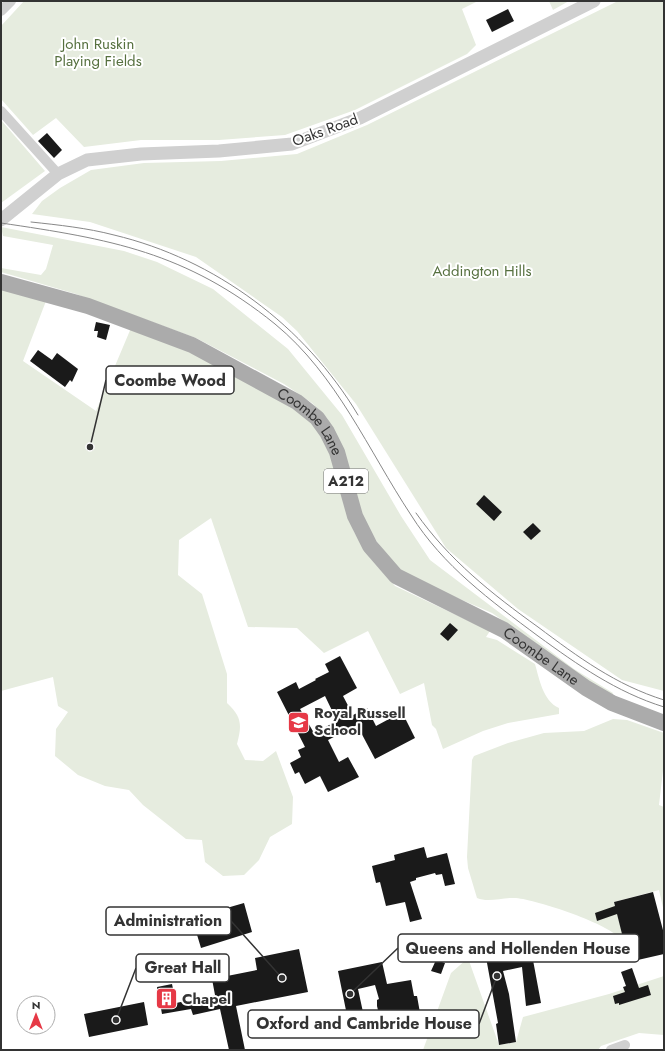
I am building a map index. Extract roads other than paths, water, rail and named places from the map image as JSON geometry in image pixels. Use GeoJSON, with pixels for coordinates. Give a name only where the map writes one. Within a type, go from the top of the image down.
{"type":"FeatureCollection","features":[{"type":"Feature","properties":{"kind":"main road","name":"Coombe Lane"},"geometry":{"type":"LineString","coordinates":[[1,282],[88,306],[192,345],[297,402],[317,418],[327,432],[336,448],[342,466],[355,516],[370,546],[396,576],[504,630],[586,688],[612,703],[664,723]]}},
{"type":"Feature","properties":{"kind":"street"},"geometry":{"type":"LineString","coordinates":[[1,11],[11,1]]}},
{"type":"Feature","properties":{"kind":"street","name":"Oaks Road"},"geometry":{"type":"LineString","coordinates":[[1,220],[58,174],[87,160],[141,154],[219,151],[292,144],[360,118],[594,1]]}},
{"type":"Feature","properties":{"kind":"street"},"geometry":{"type":"LineString","coordinates":[[1,111],[58,174]]}},
{"type":"Feature","properties":{"kind":"street"},"geometry":{"type":"LineString","coordinates":[[611,1050],[625,1045]]}},
{"type":"Feature","properties":{"kind":"tram line"},"geometry":{"type":"LineString","coordinates":[[31,222],[94,230],[151,246],[187,261],[222,279],[254,301],[284,325],[312,353],[336,383],[358,415]]}},
{"type":"Feature","properties":{"kind":"tram line"},"geometry":{"type":"LineString","coordinates":[[1,223],[77,235],[146,252],[210,280],[242,300],[275,324],[297,344],[316,366],[350,414],[411,515],[438,550],[469,582],[538,636],[598,677],[630,694],[664,707]]}},
{"type":"Feature","properties":{"kind":"tram line"},"geometry":{"type":"LineString","coordinates":[[416,513],[457,561],[488,589],[521,615],[598,669],[646,694],[664,700]]}},
{"type":"Feature","properties":{"kind":"place","name":"Coombe Wood"},"geometry":{"type":"Point","coordinates":[90,447]}},
{"type":"Feature","properties":{"kind":"place","name":"Royal Russell School"},"geometry":{"type":"Point","coordinates":[299,722]}},
{"type":"Feature","properties":{"kind":"place","name":"Oxford and Cambride House"},"geometry":{"type":"Point","coordinates":[497,976]}},
{"type":"Feature","properties":{"kind":"place","name":"Administration"},"geometry":{"type":"Point","coordinates":[282,978]}},
{"type":"Feature","properties":{"kind":"place","name":"Queens and Hollenden House"},"geometry":{"type":"Point","coordinates":[350,994]}},
{"type":"Feature","properties":{"kind":"place","name":"Chapel"},"geometry":{"type":"Point","coordinates":[167,999]}},
{"type":"Feature","properties":{"kind":"place","name":"Great Hall"},"geometry":{"type":"Point","coordinates":[116,1020]}},
{"type":"Feature","properties":{"kind":"park label","name":"John Ruskin Playing Fields"},"geometry":{"type":"Point","coordinates":[98,52]}},
{"type":"Feature","properties":{"kind":"park label","name":"Addington Hills"},"geometry":{"type":"Point","coordinates":[482,271]}}]}
